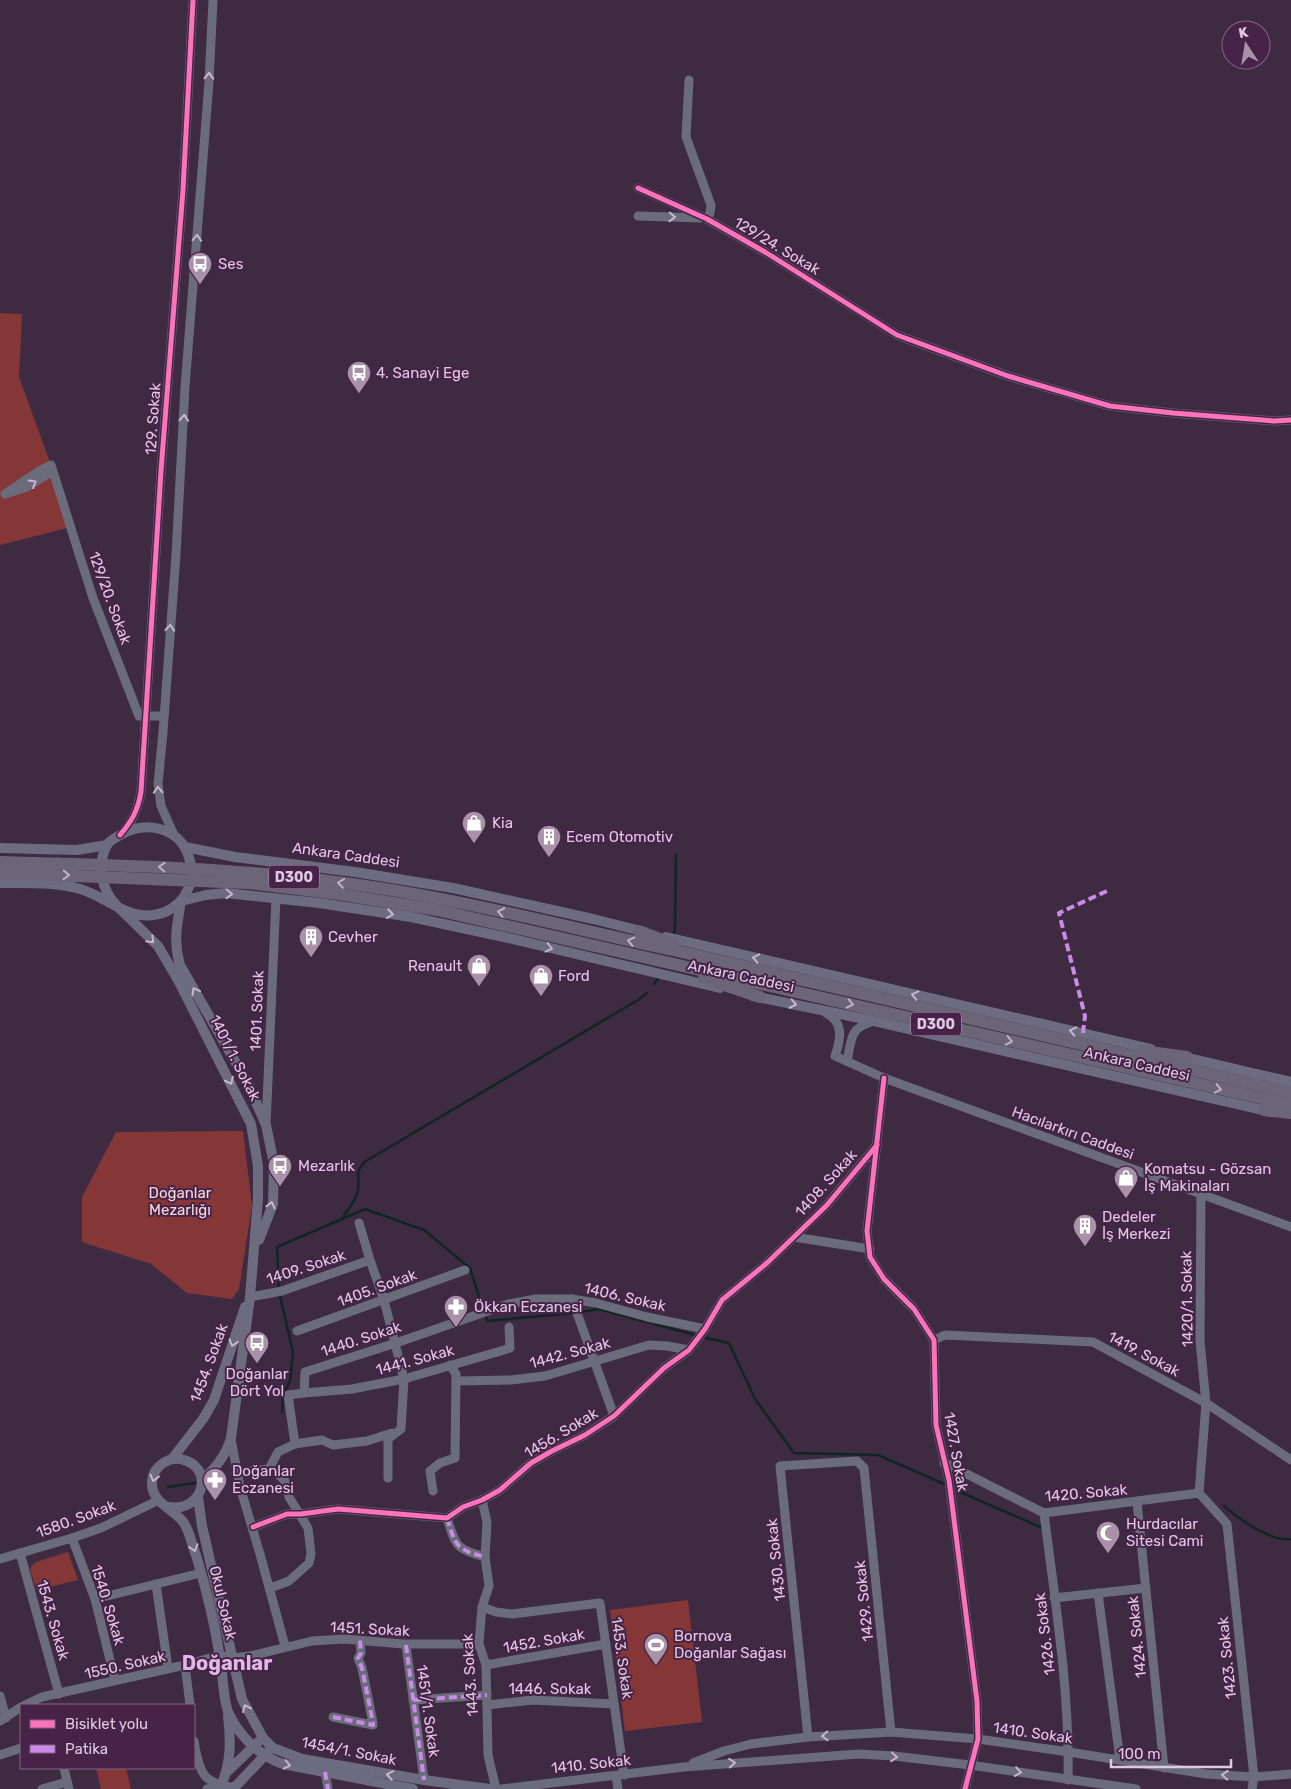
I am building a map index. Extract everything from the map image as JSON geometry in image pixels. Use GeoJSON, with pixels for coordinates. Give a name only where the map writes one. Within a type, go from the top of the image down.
{"type":"FeatureCollection","features":[{"type":"Feature","properties":{"kind":"highway","name":"Ankara Caddesi"},"geometry":{"type":"LineString","coordinates":[[0,862],[154,866],[251,872],[339,882],[440,899],[712,959],[1291,1093]]}},
{"type":"Feature","properties":{"kind":"highway","name":"Ankara Caddesi"},"geometry":{"type":"LineString","coordinates":[[0,873],[248,883],[338,894],[437,910],[1291,1105]]}},
{"type":"Feature","properties":{"kind":"highway"},"geometry":{"type":"LineString","coordinates":[[639,931],[712,959]]}},
{"type":"Feature","properties":{"kind":"highway"},"geometry":{"type":"LineString","coordinates":[[642,957],[760,997]]}},
{"type":"Feature","properties":{"kind":"highway"},"geometry":{"type":"LineString","coordinates":[[1061,1040],[1187,1057]]}},
{"type":"Feature","properties":{"kind":"highway"},"geometry":{"type":"LineString","coordinates":[[1264,1110],[1291,1115]]}},
{"type":"Feature","properties":{"kind":"main road"},"geometry":{"type":"LineString","coordinates":[[0,848],[77,850],[107,845],[130,830],[148,826],[163,830],[174,835],[184,847],[191,861],[192,878],[181,901]]}},
{"type":"Feature","properties":{"kind":"main road"},"geometry":{"type":"LineString","coordinates":[[107,845],[102,867],[103,884],[116,906]]}},
{"type":"Feature","properties":{"kind":"main road","name":"Ankara Caddesi"},"geometry":{"type":"LineString","coordinates":[[184,847],[235,857],[355,872],[453,888],[1291,1082]]}},
{"type":"Feature","properties":{"kind":"main road","name":"Ankara Caddesi"},"geometry":{"type":"LineString","coordinates":[[0,882],[39,883],[80,889],[133,915],[152,917],[171,910],[181,901],[206,895],[226,893],[411,917],[1264,1110]]}},
{"type":"Feature","properties":{"kind":"main road","name":"1401/1. Sokak"},"geometry":{"type":"LineString","coordinates":[[181,901],[175,936],[176,951],[180,965],[248,1084],[266,1125],[274,1164],[273,1204],[255,1250]]}},
{"type":"Feature","properties":{"kind":"main road","name":"1401/1. Sokak"},"geometry":{"type":"LineString","coordinates":[[116,906],[158,946],[178,980],[251,1124],[258,1166],[255,1250],[231,1438]]}},
{"type":"Feature","properties":{"kind":"main road","name":"1454. Sokak"},"geometry":{"type":"LineString","coordinates":[[172,1459],[204,1419],[214,1400],[243,1310],[250,1297]]}},
{"type":"Feature","properties":{"kind":"main road"},"geometry":{"type":"LineString","coordinates":[[202,1481],[222,1458],[231,1438]]}},
{"type":"Feature","properties":{"kind":"main road"},"geometry":{"type":"LineString","coordinates":[[198,1497],[186,1507],[177,1508],[169,1507],[159,1500],[153,1490],[152,1482],[158,1467],[172,1459],[188,1462],[195,1466],[200,1473],[202,1481],[198,1497],[202,1526],[232,1658]]}},
{"type":"Feature","properties":{"kind":"main road","name":"Okul Sokak"},"geometry":{"type":"LineString","coordinates":[[169,1507],[185,1525],[202,1573],[220,1655],[228,1712],[236,1726],[253,1746],[269,1752],[283,1764],[413,1789]]}},
{"type":"Feature","properties":{"kind":"main road","name":"1454/1. Sokak"},"geometry":{"type":"LineString","coordinates":[[232,1658],[242,1699],[269,1752],[424,1780],[490,1789]]}},
{"type":"Feature","properties":{"kind":"main road"},"geometry":{"type":"LineString","coordinates":[[228,1712],[231,1736],[228,1771],[222,1788],[234,1788],[269,1752]]}},
{"type":"Feature","properties":{"kind":"main road"},"geometry":{"type":"LineString","coordinates":[[228,1771],[263,1738]]}},
{"type":"Feature","properties":{"kind":"street","name":"129. Sokak"},"geometry":{"type":"LineString","coordinates":[[120,835],[134,818],[138,810],[140,798],[147,716],[161,471],[183,190],[193,0]]}},
{"type":"Feature","properties":{"kind":"street","name":"129. Sokak"},"geometry":{"type":"LineString","coordinates":[[174,835],[158,796],[158,784],[176,555],[185,387],[209,82],[213,0]]}},
{"type":"Feature","properties":{"kind":"street"},"geometry":{"type":"LineString","coordinates":[[689,80],[686,137],[711,205],[706,219]]}},
{"type":"Feature","properties":{"kind":"street","name":"129/24. Sokak"},"geometry":{"type":"LineString","coordinates":[[638,188],[706,219],[765,252],[897,335],[1008,376],[1110,406],[1173,413],[1291,420]]}},
{"type":"Feature","properties":{"kind":"street","name":"129/24. Sokak"},"geometry":{"type":"LineString","coordinates":[[638,216],[706,219]]}},
{"type":"Feature","properties":{"kind":"street","name":"129/20. Sokak"},"geometry":{"type":"LineString","coordinates":[[3,495],[39,471],[52,468],[100,616],[139,716],[147,716]]}},
{"type":"Feature","properties":{"kind":"street"},"geometry":{"type":"LineString","coordinates":[[147,716],[164,716]]}},
{"type":"Feature","properties":{"kind":"street","name":"1401. Sokak"},"geometry":{"type":"LineString","coordinates":[[266,1125],[276,898]]}},
{"type":"Feature","properties":{"kind":"street","name":"Hacılarkırı Caddesi"},"geometry":{"type":"LineString","coordinates":[[819,1009],[835,1017],[839,1027],[840,1037],[835,1056],[884,1078],[1291,1227]]}},
{"type":"Feature","properties":{"kind":"street"},"geometry":{"type":"LineString","coordinates":[[847,1061],[855,1030],[861,1025],[874,1021]]}},
{"type":"Feature","properties":{"kind":"street","name":"1408. Sokak"},"geometry":{"type":"LineString","coordinates":[[794,1237],[870,1249],[867,1232],[884,1078]]}},
{"type":"Feature","properties":{"kind":"street","name":"1408. Sokak"},"geometry":{"type":"LineString","coordinates":[[794,1237],[827,1205],[876,1145]]}},
{"type":"Feature","properties":{"kind":"street","name":"1420/1. Sokak"},"geometry":{"type":"LineString","coordinates":[[1200,1493],[1206,1403],[1200,1341],[1201,1194]]}},
{"type":"Feature","properties":{"kind":"street","name":"1409. Sokak"},"geometry":{"type":"LineString","coordinates":[[359,1223],[384,1300],[404,1379],[401,1429]]}},
{"type":"Feature","properties":{"kind":"street","name":"1456. Sokak"},"geometry":{"type":"LineString","coordinates":[[447,1518],[463,1507],[482,1500],[500,1490],[531,1464],[552,1451],[585,1435],[614,1416],[664,1368],[689,1350],[705,1329],[722,1300],[767,1263],[794,1237]]}},
{"type":"Feature","properties":{"kind":"street"},"geometry":{"type":"LineString","coordinates":[[870,1249],[870,1257],[884,1279],[914,1309],[934,1340]]}},
{"type":"Feature","properties":{"kind":"street","name":"1409. Sokak"},"geometry":{"type":"LineString","coordinates":[[250,1297],[282,1291],[370,1260]]}},
{"type":"Feature","properties":{"kind":"street","name":"1405. Sokak"},"geometry":{"type":"LineString","coordinates":[[297,1330],[465,1270]]}},
{"type":"Feature","properties":{"kind":"street","name":"1406. Sokak"},"geometry":{"type":"LineString","coordinates":[[508,1304],[536,1299],[572,1299],[705,1329]]}},
{"type":"Feature","properties":{"kind":"street"},"geometry":{"type":"LineString","coordinates":[[572,1299],[614,1416]]}},
{"type":"Feature","properties":{"kind":"street","name":"1440. Sokak"},"geometry":{"type":"LineString","coordinates":[[304,1393],[305,1372],[508,1304]]}},
{"type":"Feature","properties":{"kind":"street","name":"1441. Sokak"},"geometry":{"type":"LineString","coordinates":[[304,1393],[352,1389],[404,1379],[510,1348],[509,1327]]}},
{"type":"Feature","properties":{"kind":"street","name":"1419. Sokak"},"geometry":{"type":"LineString","coordinates":[[934,1340],[945,1335],[1093,1342],[1206,1403],[1291,1460]]}},
{"type":"Feature","properties":{"kind":"street","name":"1427. Sokak"},"geometry":{"type":"LineString","coordinates":[[934,1340],[936,1425],[949,1480],[977,1701],[978,1739]]}},
{"type":"Feature","properties":{"kind":"street","name":"1442. Sokak"},"geometry":{"type":"LineString","coordinates":[[456,1381],[511,1380],[545,1376],[650,1345],[689,1350]]}},
{"type":"Feature","properties":{"kind":"street"},"geometry":{"type":"LineString","coordinates":[[433,1491],[430,1471],[440,1463],[455,1458],[456,1374],[450,1365]]}},
{"type":"Feature","properties":{"kind":"street"},"geometry":{"type":"LineString","coordinates":[[294,1444],[288,1395],[304,1393]]}},
{"type":"Feature","properties":{"kind":"street"},"geometry":{"type":"LineString","coordinates":[[269,1468],[278,1452],[294,1444],[322,1440],[333,1445],[367,1441],[401,1429]]}},
{"type":"Feature","properties":{"kind":"street"},"geometry":{"type":"LineString","coordinates":[[388,1478],[388,1439],[401,1429]]}},
{"type":"Feature","properties":{"kind":"street","name":"1401/1. Sokak"},"geometry":{"type":"LineString","coordinates":[[231,1438],[236,1473]]}},
{"type":"Feature","properties":{"kind":"street","name":"1430. Sokak"},"geometry":{"type":"LineString","coordinates":[[808,1737],[780,1466],[857,1461],[864,1468]]}},
{"type":"Feature","properties":{"kind":"street","name":"1420. Sokak"},"geometry":{"type":"LineString","coordinates":[[944,1463],[1044,1513],[1200,1493]]}},
{"type":"Feature","properties":{"kind":"street"},"geometry":{"type":"LineString","coordinates":[[270,1588],[289,1581],[309,1563],[311,1554],[308,1528],[289,1497],[285,1481],[269,1468],[236,1473],[253,1527],[285,1646]]}},
{"type":"Feature","properties":{"kind":"street","name":"1429. Sokak"},"geometry":{"type":"LineString","coordinates":[[864,1468],[891,1732]]}},
{"type":"Feature","properties":{"kind":"street","name":"1423. Sokak"},"geometry":{"type":"LineString","coordinates":[[1200,1493],[1227,1524],[1254,1777],[1252,1789]]}},
{"type":"Feature","properties":{"kind":"street","name":"1580. Sokak"},"geometry":{"type":"LineString","coordinates":[[0,1559],[100,1528],[159,1500]]}},
{"type":"Feature","properties":{"kind":"street","name":"1443. Sokak"},"geometry":{"type":"LineString","coordinates":[[482,1500],[487,1522],[485,1557],[489,1586],[482,1607],[479,1644],[486,1665],[488,1755],[496,1789]]}},
{"type":"Feature","properties":{"kind":"street","name":"1424. Sokak"},"geometry":{"type":"LineString","coordinates":[[1136,1502],[1164,1768]]}},
{"type":"Feature","properties":{"kind":"street"},"geometry":{"type":"LineString","coordinates":[[253,1527],[282,1516],[338,1509],[447,1518],[457,1546],[465,1552],[485,1557]]}},
{"type":"Feature","properties":{"kind":"street","name":"1426. Sokak"},"geometry":{"type":"LineString","coordinates":[[1044,1513],[1063,1675],[1069,1752]]}},
{"type":"Feature","properties":{"kind":"street","name":"1540. Sokak"},"geometry":{"type":"LineString","coordinates":[[72,1538],[95,1599],[115,1680]]}},
{"type":"Feature","properties":{"kind":"street","name":"1543. Sokak"},"geometry":{"type":"LineString","coordinates":[[20,1553],[59,1694]]}},
{"type":"Feature","properties":{"kind":"street"},"geometry":{"type":"LineString","coordinates":[[95,1599],[202,1573]]}},
{"type":"Feature","properties":{"kind":"street"},"geometry":{"type":"LineString","coordinates":[[156,1584],[168,1668]]}},
{"type":"Feature","properties":{"kind":"street"},"geometry":{"type":"LineString","coordinates":[[1054,1598],[1146,1588]]}},
{"type":"Feature","properties":{"kind":"street"},"geometry":{"type":"LineString","coordinates":[[1098,1593],[1120,1760]]}},
{"type":"Feature","properties":{"kind":"street","name":"1453. Sokak"},"geometry":{"type":"LineString","coordinates":[[482,1607],[496,1612],[512,1614],[600,1603],[614,1704],[620,1775],[618,1789]]}},
{"type":"Feature","properties":{"kind":"street","name":"1451. Sokak"},"geometry":{"type":"LineString","coordinates":[[232,1658],[250,1656],[312,1641],[344,1639],[406,1644],[479,1644]]}},
{"type":"Feature","properties":{"kind":"street"},"geometry":{"type":"LineString","coordinates":[[333,1718],[373,1725],[362,1668],[358,1658],[361,1653],[360,1640]]}},
{"type":"Feature","properties":{"kind":"street","name":"1451/1. Sokak"},"geometry":{"type":"LineString","coordinates":[[406,1644],[424,1780]]}},
{"type":"Feature","properties":{"kind":"street","name":"1452. Sokak"},"geometry":{"type":"LineString","coordinates":[[486,1665],[606,1644]]}},
{"type":"Feature","properties":{"kind":"street","name":"1550. Sokak"},"geometry":{"type":"LineString","coordinates":[[30,1704],[44,1701],[59,1694],[220,1655],[232,1658]]}},
{"type":"Feature","properties":{"kind":"street"},"geometry":{"type":"LineString","coordinates":[[185,1665],[190,1704]]}},
{"type":"Feature","properties":{"kind":"street"},"geometry":{"type":"LineString","coordinates":[[0,1696],[3,1720],[20,1708]]}},
{"type":"Feature","properties":{"kind":"street","name":"1446. Sokak"},"geometry":{"type":"LineString","coordinates":[[413,1700],[532,1700],[614,1704]]}},
{"type":"Feature","properties":{"kind":"street","name":"1410. Sokak"},"geometry":{"type":"LineString","coordinates":[[684,1767],[724,1751],[751,1744],[808,1737],[891,1732],[978,1739],[1206,1774],[1254,1777],[1291,1774]]}},
{"type":"Feature","properties":{"kind":"street"},"geometry":{"type":"LineString","coordinates":[[965,1789],[978,1739]]}},
{"type":"Feature","properties":{"kind":"street"},"geometry":{"type":"LineString","coordinates":[[195,1745],[199,1762],[206,1777],[222,1788]]}},
{"type":"Feature","properties":{"kind":"street"},"geometry":{"type":"LineString","coordinates":[[0,1755],[20,1748]]}},
{"type":"Feature","properties":{"kind":"street"},"geometry":{"type":"LineString","coordinates":[[1068,1780],[1069,1752]]}},
{"type":"Feature","properties":{"kind":"street","name":"1410. Sokak"},"geometry":{"type":"LineString","coordinates":[[501,1789],[684,1767],[859,1754],[970,1765],[1097,1786],[1136,1789]]}},
{"type":"Feature","properties":{"kind":"street"},"geometry":{"type":"LineString","coordinates":[[42,1789],[68,1785],[64,1769]]}},
{"type":"Feature","properties":{"kind":"street"},"geometry":{"type":"LineString","coordinates":[[325,1772],[328,1789]]}},
{"type":"Feature","properties":{"kind":"street"},"geometry":{"type":"LineString","coordinates":[[207,1789],[222,1788]]}},
{"type":"Feature","properties":{"kind":"green space"},"geometry":{"type":"Polygon","coordinates":[[[0,313],[22,314],[19,377],[71,527],[0,545],[0,313]]]}},
{"type":"Feature","properties":{"kind":"green space","name":"Doğanlar Mezarlığı"},"geometry":{"type":"Polygon","coordinates":[[[243,1131],[252,1206],[239,1289],[232,1299],[187,1293],[151,1264],[82,1242],[82,1197],[116,1132],[243,1131]]]}},
{"type":"Feature","properties":{"kind":"green space"},"geometry":{"type":"Polygon","coordinates":[[[68,1552],[78,1580],[37,1590],[30,1570],[31,1567],[36,1562],[68,1552]]]}},
{"type":"Feature","properties":{"kind":"green space","name":"Bornova Doğanlar Sağası"},"geometry":{"type":"Polygon","coordinates":[[[688,1600],[702,1722],[625,1731],[610,1610],[688,1600]]]}},
{"type":"Feature","properties":{"kind":"green space"},"geometry":{"type":"Polygon","coordinates":[[[96,1769],[126,1769],[131,1789],[101,1789],[96,1769]]]}},
{"type":"Feature","properties":{"kind":"waterway"},"geometry":{"type":"LineString","coordinates":[[674,933],[676,855]]}},
{"type":"Feature","properties":{"kind":"waterway"},"geometry":{"type":"LineString","coordinates":[[654,984],[658,979]]}},
{"type":"Feature","properties":{"kind":"waterway"},"geometry":{"type":"LineString","coordinates":[[343,1218],[356,1197],[359,1169],[366,1161],[647,993]]}},
{"type":"Feature","properties":{"kind":"waterway"},"geometry":{"type":"LineString","coordinates":[[279,1289],[277,1247],[365,1209],[424,1230],[470,1268],[483,1309]]}},
{"type":"Feature","properties":{"kind":"waterway"},"geometry":{"type":"LineString","coordinates":[[280,1296],[293,1352],[290,1381],[283,1395],[282,1412]]}},
{"type":"Feature","properties":{"kind":"waterway"},"geometry":{"type":"LineString","coordinates":[[581,1312],[599,1309],[695,1335]]}},
{"type":"Feature","properties":{"kind":"waterway"},"geometry":{"type":"LineString","coordinates":[[485,1316],[488,1321],[573,1313]]}},
{"type":"Feature","properties":{"kind":"waterway"},"geometry":{"type":"LineString","coordinates":[[706,1338],[729,1343],[755,1399],[794,1453],[878,1455],[944,1484]]}},
{"type":"Feature","properties":{"kind":"waterway"},"geometry":{"type":"LineString","coordinates":[[168,1487],[195,1483]]}},
{"type":"Feature","properties":{"kind":"waterway"},"geometry":{"type":"LineString","coordinates":[[958,1491],[1040,1527]]}},
{"type":"Feature","properties":{"kind":"waterway"},"geometry":{"type":"LineString","coordinates":[[1224,1506],[1256,1529],[1274,1537],[1291,1539]]}},
{"type":"Feature","properties":{"kind":"marked path"},"geometry":{"type":"LineString","coordinates":[[1083,1033],[1085,1016],[1059,913],[1109,890]]}},
{"type":"Feature","properties":{"kind":"marked path"},"geometry":{"type":"LineString","coordinates":[[447,1518],[458,1545],[462,1549],[485,1557]]}},
{"type":"Feature","properties":{"kind":"marked path"},"geometry":{"type":"LineString","coordinates":[[333,1717],[373,1725],[362,1668],[358,1658],[361,1653],[360,1640]]}},
{"type":"Feature","properties":{"kind":"marked path"},"geometry":{"type":"LineString","coordinates":[[406,1645],[424,1780]]}},
{"type":"Feature","properties":{"kind":"marked path"},"geometry":{"type":"LineString","coordinates":[[413,1700],[487,1695]]}},
{"type":"Feature","properties":{"kind":"marked path"},"geometry":{"type":"LineString","coordinates":[[325,1772],[328,1789]]}},
{"type":"Feature","properties":{"kind":"cycle path"},"geometry":{"type":"LineString","coordinates":[[120,835],[134,815],[141,792],[161,471],[183,190],[193,0]]}},
{"type":"Feature","properties":{"kind":"cycle path"},"geometry":{"type":"LineString","coordinates":[[638,188],[707,219],[765,252],[897,335],[1008,376],[1110,406],[1274,421],[1291,420]]}},
{"type":"Feature","properties":{"kind":"cycle path"},"geometry":{"type":"LineString","coordinates":[[884,1078],[867,1231],[870,1257],[884,1279],[914,1309],[934,1340],[936,1425],[949,1480],[977,1701],[978,1739],[965,1789]]}},
{"type":"Feature","properties":{"kind":"cycle path"},"geometry":{"type":"LineString","coordinates":[[253,1527],[287,1514],[338,1509],[447,1518],[463,1507],[482,1500],[500,1490],[531,1463],[585,1435],[614,1416],[664,1368],[689,1350],[705,1329],[722,1300],[767,1263],[827,1205],[877,1145]]}},
{"type":"Feature","properties":{"kind":"place","name":"Ses"},"geometry":{"type":"Point","coordinates":[200,285]}},
{"type":"Feature","properties":{"kind":"place","name":"4. Sanayi Ege"},"geometry":{"type":"Point","coordinates":[359,394]}},
{"type":"Feature","properties":{"kind":"place","name":"Kia"},"geometry":{"type":"Point","coordinates":[474,844]}},
{"type":"Feature","properties":{"kind":"place","name":"Ecem Otomotiv"},"geometry":{"type":"Point","coordinates":[549,858]}},
{"type":"Feature","properties":{"kind":"place","name":"Cevher"},"geometry":{"type":"Point","coordinates":[311,958]}},
{"type":"Feature","properties":{"kind":"place","name":"Renault"},"geometry":{"type":"Point","coordinates":[479,987]}},
{"type":"Feature","properties":{"kind":"place","name":"Ford"},"geometry":{"type":"Point","coordinates":[541,997]}},
{"type":"Feature","properties":{"kind":"place","name":"Mezarlık"},"geometry":{"type":"Point","coordinates":[280,1187]}},
{"type":"Feature","properties":{"kind":"place","name":"Komatsu - Gözsan İş Makinaları"},"geometry":{"type":"Point","coordinates":[1126,1199]}},
{"type":"Feature","properties":{"kind":"place","name":"Dedeler İş Merkezi"},"geometry":{"type":"Point","coordinates":[1085,1247]}},
{"type":"Feature","properties":{"kind":"place","name":"Ökkan Eczanesi"},"geometry":{"type":"Point","coordinates":[456,1328]}},
{"type":"Feature","properties":{"kind":"place","name":"Doğanlar Dört Yol"},"geometry":{"type":"Point","coordinates":[257,1364]}},
{"type":"Feature","properties":{"kind":"place","name":"Doğanlar Eczanesi"},"geometry":{"type":"Point","coordinates":[215,1501]}},
{"type":"Feature","properties":{"kind":"place","name":"Hurdacılar Sitesi Cami"},"geometry":{"type":"Point","coordinates":[1108,1554]}},
{"type":"Feature","properties":{"kind":"place","name":"Bornova Doğanlar Sağası"},"geometry":{"type":"Point","coordinates":[656,1666]}},
{"type":"Feature","properties":{"kind":"district","name":"Doğanlar"},"geometry":{"type":"Point","coordinates":[227,1663]}}]}
